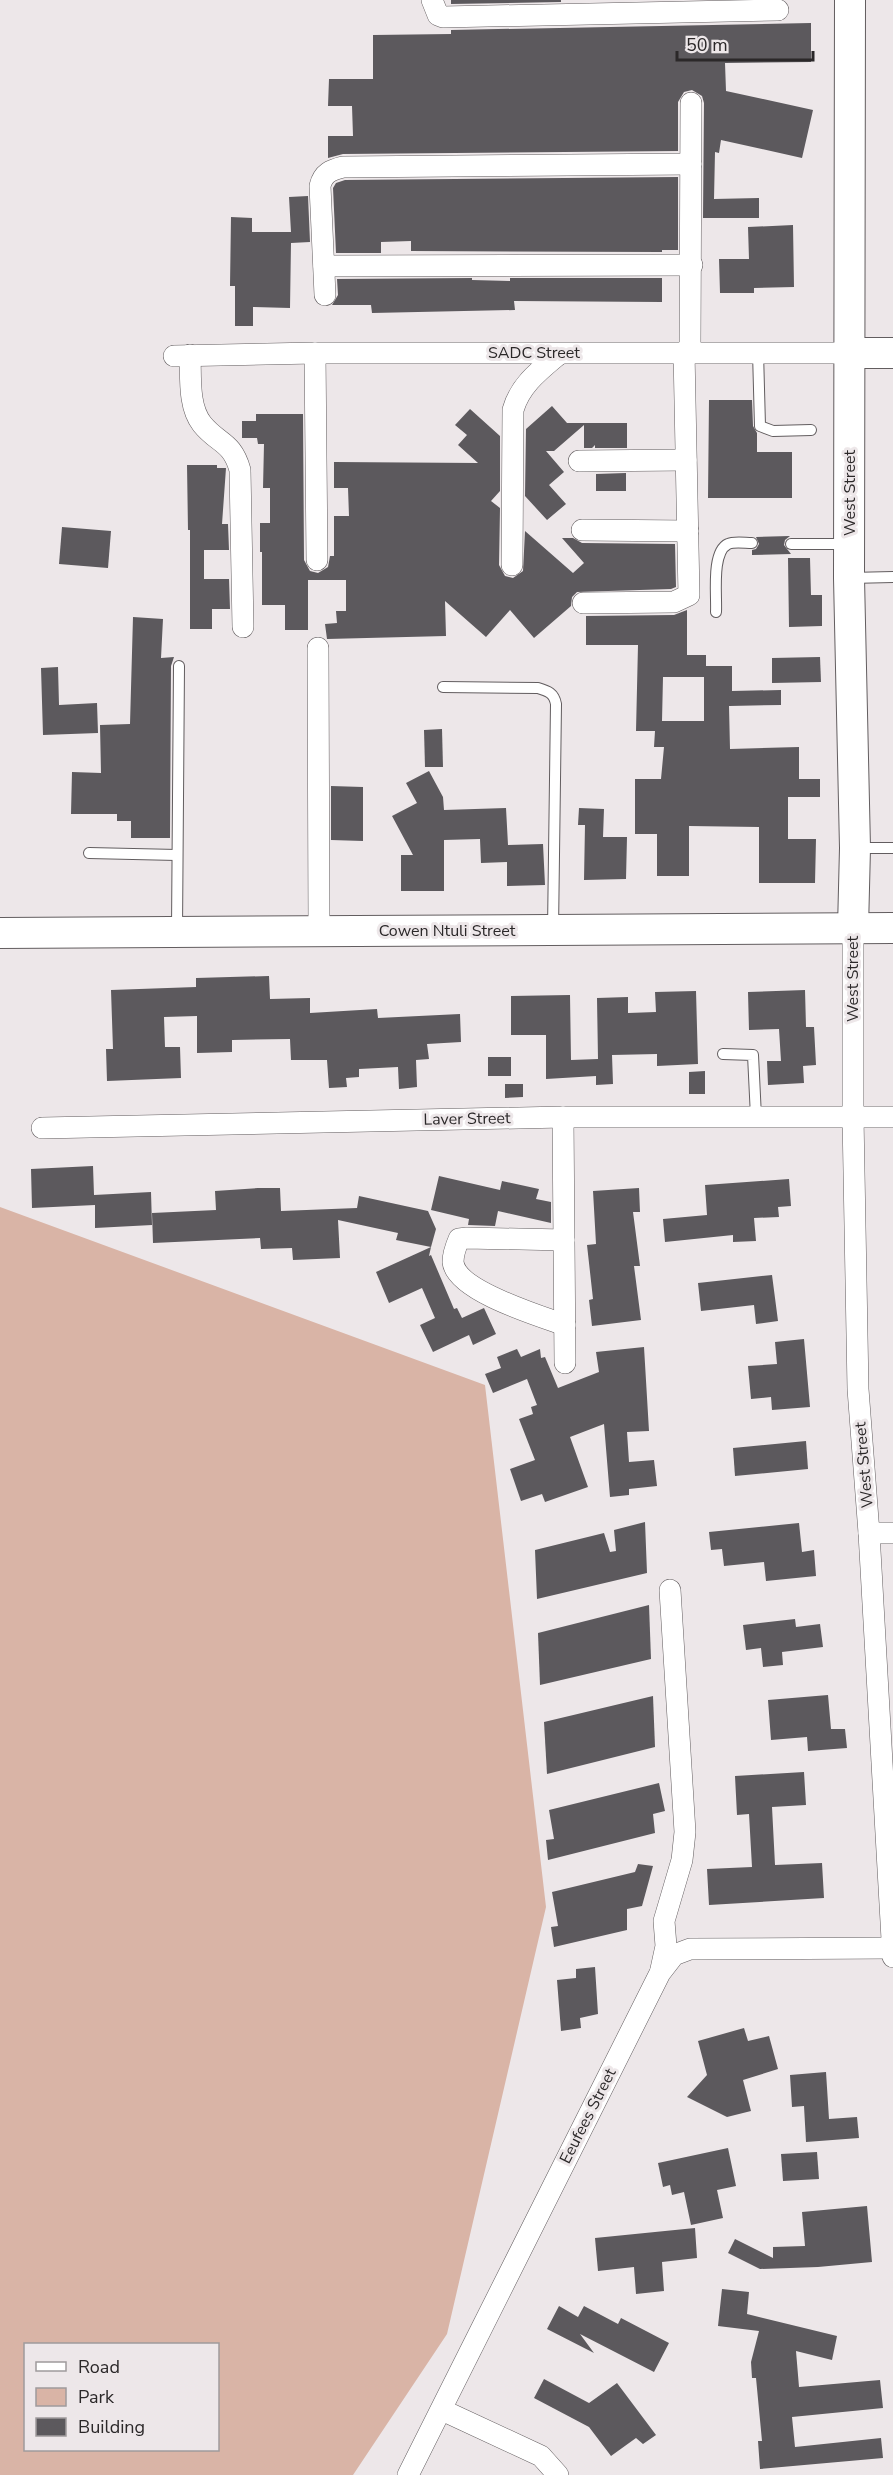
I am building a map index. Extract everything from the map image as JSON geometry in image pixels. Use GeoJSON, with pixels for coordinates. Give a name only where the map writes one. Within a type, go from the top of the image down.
{"type":"FeatureCollection","features":[{"type":"Feature","properties":{"kind":"street"},"geometry":{"type":"LineString","coordinates":[[432,0],[434,9],[438,15],[443,17],[778,10]]}},
{"type":"Feature","properties":{"kind":"street","name":"West Street"},"geometry":{"type":"LineString","coordinates":[[850,0],[849,578],[855,848],[853,1117],[858,1389],[869,1533],[893,1957]]}},
{"type":"Feature","properties":{"kind":"street"},"geometry":{"type":"LineString","coordinates":[[583,603],[674,602],[689,595],[686,460],[687,352],[692,265],[691,103]]}},
{"type":"Feature","properties":{"kind":"street"},"geometry":{"type":"LineString","coordinates":[[325,295],[320,186],[322,177],[331,170],[343,166],[690,164]]}},
{"type":"Feature","properties":{"kind":"street"},"geometry":{"type":"LineString","coordinates":[[324,266],[692,265]]}},
{"type":"Feature","properties":{"kind":"street"},"geometry":{"type":"LineString","coordinates":[[315,353],[317,560]]}},
{"type":"Feature","properties":{"kind":"street","name":"SADC Street"},"geometry":{"type":"LineString","coordinates":[[243,627],[240,470],[236,456],[230,447],[202,424],[195,411],[182,356],[315,353],[893,353]]}},
{"type":"Feature","properties":{"kind":"street"},"geometry":{"type":"LineString","coordinates":[[512,566],[513,410],[524,387],[559,354]]}},
{"type":"Feature","properties":{"kind":"street"},"geometry":{"type":"LineString","coordinates":[[579,461],[686,460]]}},
{"type":"Feature","properties":{"kind":"street"},"geometry":{"type":"LineString","coordinates":[[582,530],[688,531]]}},
{"type":"Feature","properties":{"kind":"street"},"geometry":{"type":"LineString","coordinates":[[318,648],[319,931]]}},
{"type":"Feature","properties":{"kind":"street","name":"Cowen Ntuli Street"},"geometry":{"type":"LineString","coordinates":[[0,933],[893,928]]}},
{"type":"Feature","properties":{"kind":"street"},"geometry":{"type":"LineString","coordinates":[[563,1117],[565,1363]]}},
{"type":"Feature","properties":{"kind":"street","name":"Laver Street"},"geometry":{"type":"LineString","coordinates":[[42,1128],[563,1117],[893,1117]]}},
{"type":"Feature","properties":{"kind":"street"},"geometry":{"type":"LineString","coordinates":[[564,1240],[459,1239],[453,1263],[458,1274],[493,1299],[565,1325]]}},
{"type":"Feature","properties":{"kind":"street"},"geometry":{"type":"LineString","coordinates":[[869,1533],[893,1533]]}},
{"type":"Feature","properties":{"kind":"street"},"geometry":{"type":"LineString","coordinates":[[660,1973],[666,1946],[664,1921],[682,1860],[685,1832],[670,1590]]}},
{"type":"Feature","properties":{"kind":"street","name":"Eeufees Street"},"geometry":{"type":"LineString","coordinates":[[408,2475],[660,1973],[674,1955],[690,1949],[893,1948]]}},
{"type":"Feature","properties":{"kind":"street"},"geometry":{"type":"LineString","coordinates":[[442,2410],[541,2456],[558,2475]]}},
{"type":"Feature","properties":{"kind":"lane"},"geometry":{"type":"LineString","coordinates":[[758,352],[760,426],[773,431],[811,430]]}},
{"type":"Feature","properties":{"kind":"lane"},"geometry":{"type":"LineString","coordinates":[[716,612],[717,562],[722,550],[729,544],[752,543]]}},
{"type":"Feature","properties":{"kind":"lane"},"geometry":{"type":"LineString","coordinates":[[791,544],[850,544]]}},
{"type":"Feature","properties":{"kind":"lane"},"geometry":{"type":"LineString","coordinates":[[849,578],[893,577]]}},
{"type":"Feature","properties":{"kind":"lane"},"geometry":{"type":"LineString","coordinates":[[177,932],[178,666]]}},
{"type":"Feature","properties":{"kind":"lane"},"geometry":{"type":"LineString","coordinates":[[443,687],[538,688],[548,691],[554,697],[556,704],[552,930]]}},
{"type":"Feature","properties":{"kind":"lane"},"geometry":{"type":"LineString","coordinates":[[855,848],[893,848]]}},
{"type":"Feature","properties":{"kind":"lane"},"geometry":{"type":"LineString","coordinates":[[89,853],[177,855]]}},
{"type":"Feature","properties":{"kind":"lane"},"geometry":{"type":"LineString","coordinates":[[723,1054],[753,1055],[756,1117]]}},
{"type":"Feature","properties":{"kind":"green space"},"geometry":{"type":"Polygon","coordinates":[[[0,1207],[485,1385],[546,1907],[447,2334],[353,2475],[0,2475],[0,1207]]]}},
{"type":"Feature","properties":{"kind":"building"},"geometry":{"type":"Polygon","coordinates":[[[451,0],[561,0],[561,2],[451,4],[451,0]]]}},
{"type":"Feature","properties":{"kind":"building"},"geometry":{"type":"Polygon","coordinates":[[[811,23],[811,62],[725,63],[726,91],[813,110],[802,158],[721,140],[719,153],[715,152],[714,199],[759,198],[759,218],[703,218],[704,103],[702,96],[692,90],[684,92],[678,102],[678,151],[343,154],[328,158],[328,136],[353,136],[352,106],[328,106],[329,79],[373,79],[373,35],[451,34],[451,30],[811,23]]]}},
{"type":"Feature","properties":{"kind":"building"},"geometry":{"type":"Polygon","coordinates":[[[678,177],[678,250],[662,250],[662,252],[411,251],[411,241],[381,242],[381,253],[336,253],[333,188],[336,183],[345,180],[678,177]]]}},
{"type":"Feature","properties":{"kind":"building"},"geometry":{"type":"Polygon","coordinates":[[[308,196],[310,242],[291,243],[290,308],[253,307],[253,326],[235,326],[235,286],[230,286],[231,217],[252,218],[252,232],[291,232],[289,197],[308,196]]]}},
{"type":"Feature","properties":{"kind":"building"},"geometry":{"type":"Polygon","coordinates":[[[793,225],[794,287],[754,288],[754,293],[720,293],[719,259],[749,259],[748,227],[793,225]]]}},
{"type":"Feature","properties":{"kind":"building"},"geometry":{"type":"Polygon","coordinates":[[[472,278],[472,280],[510,281],[510,278],[662,278],[662,302],[514,301],[515,310],[372,313],[371,305],[332,305],[338,295],[337,279],[472,278]]]}},
{"type":"Feature","properties":{"kind":"building"},"geometry":{"type":"Polygon","coordinates":[[[709,400],[752,400],[753,426],[757,433],[757,452],[792,452],[792,498],[708,498],[709,400]]]}},
{"type":"Feature","properties":{"kind":"building"},"geometry":{"type":"Polygon","coordinates":[[[552,406],[567,423],[627,423],[627,448],[595,448],[595,445],[592,448],[584,448],[584,425],[554,451],[546,451],[564,472],[549,485],[566,504],[547,520],[525,496],[526,429],[552,406]]]}},
{"type":"Feature","properties":{"kind":"building"},"geometry":{"type":"Polygon","coordinates":[[[470,409],[500,436],[500,491],[491,501],[500,508],[499,565],[505,576],[513,578],[523,571],[525,531],[573,573],[584,563],[562,538],[573,538],[582,543],[675,544],[676,587],[577,592],[572,597],[571,606],[534,638],[510,610],[486,637],[445,601],[446,636],[327,639],[325,624],[337,623],[336,611],[346,611],[346,580],[308,580],[308,630],[285,630],[285,605],[262,605],[260,523],[270,523],[270,488],[263,488],[264,444],[258,444],[257,438],[242,438],[242,421],[256,421],[256,414],[303,414],[304,560],[310,571],[318,573],[328,567],[330,556],[334,556],[334,516],[349,516],[348,488],[334,488],[334,462],[478,463],[458,445],[467,435],[455,425],[470,409]]]}},
{"type":"Feature","properties":{"kind":"building"},"geometry":{"type":"Polygon","coordinates":[[[187,465],[217,465],[217,468],[226,468],[222,524],[228,524],[229,550],[204,550],[204,579],[229,579],[230,609],[212,609],[212,629],[190,629],[190,530],[188,530],[187,465]]]}},
{"type":"Feature","properties":{"kind":"building"},"geometry":{"type":"Polygon","coordinates":[[[626,473],[626,491],[596,491],[596,474],[626,473]]]}},
{"type":"Feature","properties":{"kind":"building"},"geometry":{"type":"Polygon","coordinates":[[[62,527],[111,531],[108,568],[59,564],[62,527]]]}},
{"type":"Feature","properties":{"kind":"building"},"geometry":{"type":"Polygon","coordinates":[[[790,536],[785,540],[784,545],[791,554],[752,555],[752,550],[756,549],[759,544],[756,537],[790,536]]]}},
{"type":"Feature","properties":{"kind":"building"},"geometry":{"type":"Polygon","coordinates":[[[788,558],[810,558],[811,595],[822,595],[822,626],[789,627],[788,558]]]}},
{"type":"Feature","properties":{"kind":"building"},"geometry":{"type":"Polygon","coordinates":[[[687,610],[687,655],[706,655],[706,666],[732,666],[732,691],[781,690],[781,705],[729,706],[730,749],[799,747],[799,779],[820,779],[820,797],[788,797],[788,839],[816,839],[815,883],[759,883],[759,827],[689,826],[689,876],[657,876],[657,834],[635,834],[635,779],[661,779],[664,747],[654,747],[655,731],[636,731],[638,645],[586,645],[586,616],[674,615],[687,610]],[[663,677],[662,721],[704,721],[704,677],[663,677]]]}},
{"type":"Feature","properties":{"kind":"building"},"geometry":{"type":"Polygon","coordinates":[[[133,617],[163,619],[161,658],[174,657],[171,666],[170,838],[131,838],[131,821],[117,821],[117,814],[71,814],[72,772],[101,773],[100,725],[130,724],[133,617]]]}},
{"type":"Feature","properties":{"kind":"building"},"geometry":{"type":"Polygon","coordinates":[[[820,657],[821,682],[772,683],[772,658],[820,657]]]}},
{"type":"Feature","properties":{"kind":"building"},"geometry":{"type":"Polygon","coordinates":[[[58,667],[59,705],[97,703],[98,733],[43,735],[41,668],[58,667]]]}},
{"type":"Feature","properties":{"kind":"building"},"geometry":{"type":"Polygon","coordinates":[[[442,729],[443,767],[425,767],[424,730],[442,729]]]}},
{"type":"Feature","properties":{"kind":"building"},"geometry":{"type":"Polygon","coordinates":[[[429,771],[443,797],[444,810],[506,808],[508,845],[543,844],[545,885],[507,886],[507,862],[481,863],[480,839],[444,840],[444,891],[401,891],[401,855],[413,855],[392,816],[417,803],[406,783],[429,771]]]}},
{"type":"Feature","properties":{"kind":"building"},"geometry":{"type":"Polygon","coordinates":[[[331,786],[363,787],[363,841],[331,840],[331,786]]]}},
{"type":"Feature","properties":{"kind":"building"},"geometry":{"type":"Polygon","coordinates":[[[579,808],[604,809],[603,837],[627,837],[626,879],[584,880],[585,825],[578,825],[579,808]]]}},
{"type":"Feature","properties":{"kind":"building"},"geometry":{"type":"Polygon","coordinates":[[[269,976],[270,999],[310,998],[310,1013],[377,1009],[378,1018],[460,1014],[461,1042],[427,1044],[429,1059],[416,1060],[417,1087],[399,1089],[398,1067],[359,1069],[359,1077],[346,1078],[347,1087],[329,1088],[327,1060],[291,1060],[290,1039],[232,1040],[232,1052],[197,1053],[197,1016],[164,1017],[165,1047],[180,1047],[181,1078],[107,1081],[106,1049],[113,1049],[111,990],[196,987],[196,978],[269,976]]]}},
{"type":"Feature","properties":{"kind":"building"},"geometry":{"type":"Polygon","coordinates":[[[805,990],[806,1027],[814,1027],[816,1065],[803,1066],[804,1083],[768,1085],[767,1061],[781,1061],[779,1029],[749,1030],[748,992],[805,990]]]}},
{"type":"Feature","properties":{"kind":"building"},"geometry":{"type":"Polygon","coordinates":[[[696,991],[698,1064],[657,1066],[657,1054],[612,1055],[613,1084],[596,1085],[596,1076],[546,1079],[546,1035],[511,1035],[511,996],[570,995],[571,1060],[598,1059],[597,998],[628,997],[628,1013],[656,1012],[655,992],[696,991]]]}},
{"type":"Feature","properties":{"kind":"building"},"geometry":{"type":"Polygon","coordinates":[[[488,1057],[511,1057],[511,1076],[488,1076],[488,1057]]]}},
{"type":"Feature","properties":{"kind":"building"},"geometry":{"type":"Polygon","coordinates":[[[705,1071],[705,1094],[689,1094],[689,1072],[705,1071]]]}},
{"type":"Feature","properties":{"kind":"building"},"geometry":{"type":"Polygon","coordinates":[[[505,1084],[523,1084],[523,1097],[505,1098],[505,1084]]]}},
{"type":"Feature","properties":{"kind":"building"},"geometry":{"type":"Polygon","coordinates":[[[93,1166],[94,1195],[151,1192],[152,1225],[95,1228],[95,1205],[32,1208],[31,1169],[93,1166]]]}},
{"type":"Feature","properties":{"kind":"building"},"geometry":{"type":"Polygon","coordinates":[[[439,1176],[500,1190],[502,1181],[539,1189],[536,1199],[551,1202],[551,1223],[498,1211],[495,1226],[468,1225],[469,1219],[431,1210],[439,1176]]]}},
{"type":"Feature","properties":{"kind":"building"},"geometry":{"type":"Polygon","coordinates":[[[789,1179],[791,1206],[778,1207],[779,1217],[754,1218],[756,1241],[733,1242],[733,1235],[665,1242],[663,1219],[707,1215],[705,1185],[789,1179]]]}},
{"type":"Feature","properties":{"kind":"building"},"geometry":{"type":"Polygon","coordinates":[[[280,1188],[281,1211],[357,1208],[359,1196],[428,1211],[436,1229],[431,1247],[396,1240],[398,1233],[338,1220],[340,1258],[293,1260],[292,1248],[261,1249],[260,1238],[153,1243],[152,1213],[216,1210],[215,1191],[280,1188]]]}},
{"type":"Feature","properties":{"kind":"building"},"geometry":{"type":"Polygon","coordinates":[[[639,1188],[640,1212],[633,1212],[640,1266],[634,1266],[641,1320],[592,1326],[589,1300],[593,1299],[587,1245],[596,1244],[593,1191],[639,1188]]]}},
{"type":"Feature","properties":{"kind":"building"},"geometry":{"type":"Polygon","coordinates":[[[431,1247],[429,1256],[431,1255],[454,1309],[457,1308],[462,1318],[484,1308],[496,1334],[473,1345],[469,1335],[433,1352],[420,1325],[435,1318],[422,1288],[389,1303],[376,1272],[431,1247]]]}},
{"type":"Feature","properties":{"kind":"building"},"geometry":{"type":"Polygon","coordinates":[[[772,1275],[778,1321],[756,1324],[754,1305],[701,1311],[698,1283],[772,1275]]]}},
{"type":"Feature","properties":{"kind":"building"},"geometry":{"type":"Polygon","coordinates":[[[804,1339],[810,1407],[772,1410],[771,1397],[751,1399],[748,1366],[777,1364],[775,1342],[804,1339]]]}},
{"type":"Feature","properties":{"kind":"building"},"geometry":{"type":"Polygon","coordinates":[[[644,1347],[649,1431],[627,1432],[629,1462],[654,1460],[657,1486],[629,1489],[629,1495],[610,1497],[604,1424],[570,1437],[588,1487],[545,1502],[542,1494],[521,1501],[510,1469],[535,1460],[519,1419],[533,1414],[531,1407],[537,1405],[527,1379],[493,1393],[485,1374],[501,1368],[497,1357],[517,1349],[521,1357],[540,1349],[541,1358],[545,1357],[558,1388],[599,1372],[596,1352],[644,1347]]]}},
{"type":"Feature","properties":{"kind":"building"},"geometry":{"type":"Polygon","coordinates":[[[806,1441],[808,1469],[735,1476],[733,1448],[806,1441]]]}},
{"type":"Feature","properties":{"kind":"building"},"geometry":{"type":"Polygon","coordinates":[[[645,1522],[647,1573],[537,1599],[535,1550],[604,1533],[610,1552],[616,1551],[614,1530],[645,1522]]]}},
{"type":"Feature","properties":{"kind":"building"},"geometry":{"type":"Polygon","coordinates":[[[799,1523],[802,1552],[814,1550],[816,1576],[766,1581],[764,1562],[724,1566],[722,1549],[711,1550],[709,1532],[799,1523]]]}},
{"type":"Feature","properties":{"kind":"building"},"geometry":{"type":"Polygon","coordinates":[[[649,1605],[651,1659],[540,1685],[538,1633],[649,1605]]]}},
{"type":"Feature","properties":{"kind":"building"},"geometry":{"type":"Polygon","coordinates":[[[795,1619],[796,1627],[820,1624],[823,1647],[782,1652],[783,1665],[763,1667],[761,1648],[746,1650],[743,1625],[795,1619]]]}},
{"type":"Feature","properties":{"kind":"building"},"geometry":{"type":"Polygon","coordinates":[[[828,1695],[831,1729],[845,1729],[847,1748],[808,1751],[807,1737],[771,1740],[768,1700],[828,1695]]]}},
{"type":"Feature","properties":{"kind":"building"},"geometry":{"type":"Polygon","coordinates":[[[653,1696],[655,1747],[547,1774],[544,1722],[653,1696]]]}},
{"type":"Feature","properties":{"kind":"building"},"geometry":{"type":"Polygon","coordinates":[[[804,1772],[806,1805],[772,1807],[775,1865],[822,1863],[824,1898],[709,1905],[707,1869],[752,1867],[749,1814],[737,1815],[735,1776],[804,1772]]]}},
{"type":"Feature","properties":{"kind":"building"},"geometry":{"type":"Polygon","coordinates":[[[659,1783],[665,1811],[653,1814],[655,1833],[548,1860],[546,1840],[554,1839],[549,1810],[659,1783]]]}},
{"type":"Feature","properties":{"kind":"building"},"geometry":{"type":"Polygon","coordinates":[[[638,1864],[653,1866],[642,1906],[627,1909],[627,1930],[554,1947],[551,1927],[558,1926],[552,1892],[635,1872],[638,1864]]]}},
{"type":"Feature","properties":{"kind":"building"},"geometry":{"type":"Polygon","coordinates":[[[595,1967],[598,2014],[580,2018],[581,2028],[561,2031],[557,1980],[576,1978],[576,1969],[595,1967]]]}},
{"type":"Feature","properties":{"kind":"building"},"geometry":{"type":"Polygon","coordinates":[[[744,2028],[748,2041],[769,2036],[778,2069],[743,2080],[751,2111],[727,2117],[687,2097],[707,2075],[698,2041],[744,2028]]]}},
{"type":"Feature","properties":{"kind":"building"},"geometry":{"type":"Polygon","coordinates":[[[826,2072],[829,2119],[857,2117],[859,2138],[806,2142],[804,2106],[792,2107],[790,2075],[826,2072]]]}},
{"type":"Feature","properties":{"kind":"building"},"geometry":{"type":"Polygon","coordinates":[[[728,2148],[736,2186],[717,2190],[723,2218],[691,2225],[684,2192],[672,2195],[670,2185],[663,2187],[658,2163],[728,2148]]]}},
{"type":"Feature","properties":{"kind":"building"},"geometry":{"type":"Polygon","coordinates":[[[817,2152],[819,2179],[783,2181],[781,2154],[817,2152]]]}},
{"type":"Feature","properties":{"kind":"building"},"geometry":{"type":"Polygon","coordinates":[[[867,2206],[872,2262],[760,2269],[728,2253],[735,2239],[773,2258],[773,2247],[805,2246],[802,2212],[867,2206]]]}},
{"type":"Feature","properties":{"kind":"building"},"geometry":{"type":"Polygon","coordinates":[[[695,2228],[697,2258],[662,2262],[664,2291],[636,2294],[634,2267],[598,2271],[595,2238],[695,2228]]]}},
{"type":"Feature","properties":{"kind":"building"},"geometry":{"type":"Polygon","coordinates":[[[722,2289],[749,2292],[747,2314],[837,2336],[832,2360],[796,2351],[799,2387],[880,2380],[883,2408],[792,2417],[795,2447],[881,2438],[883,2458],[760,2469],[758,2441],[762,2441],[756,2378],[752,2378],[751,2362],[759,2331],[718,2326],[722,2289]]]}},
{"type":"Feature","properties":{"kind":"building"},"geometry":{"type":"Polygon","coordinates":[[[559,2306],[578,2317],[584,2306],[618,2324],[621,2318],[669,2343],[654,2372],[580,2334],[594,2353],[547,2329],[559,2306]]]}},
{"type":"Feature","properties":{"kind":"building"},"geometry":{"type":"Polygon","coordinates":[[[544,2379],[589,2403],[617,2383],[656,2435],[643,2444],[636,2438],[611,2456],[589,2427],[534,2398],[544,2379]]]}}]}
